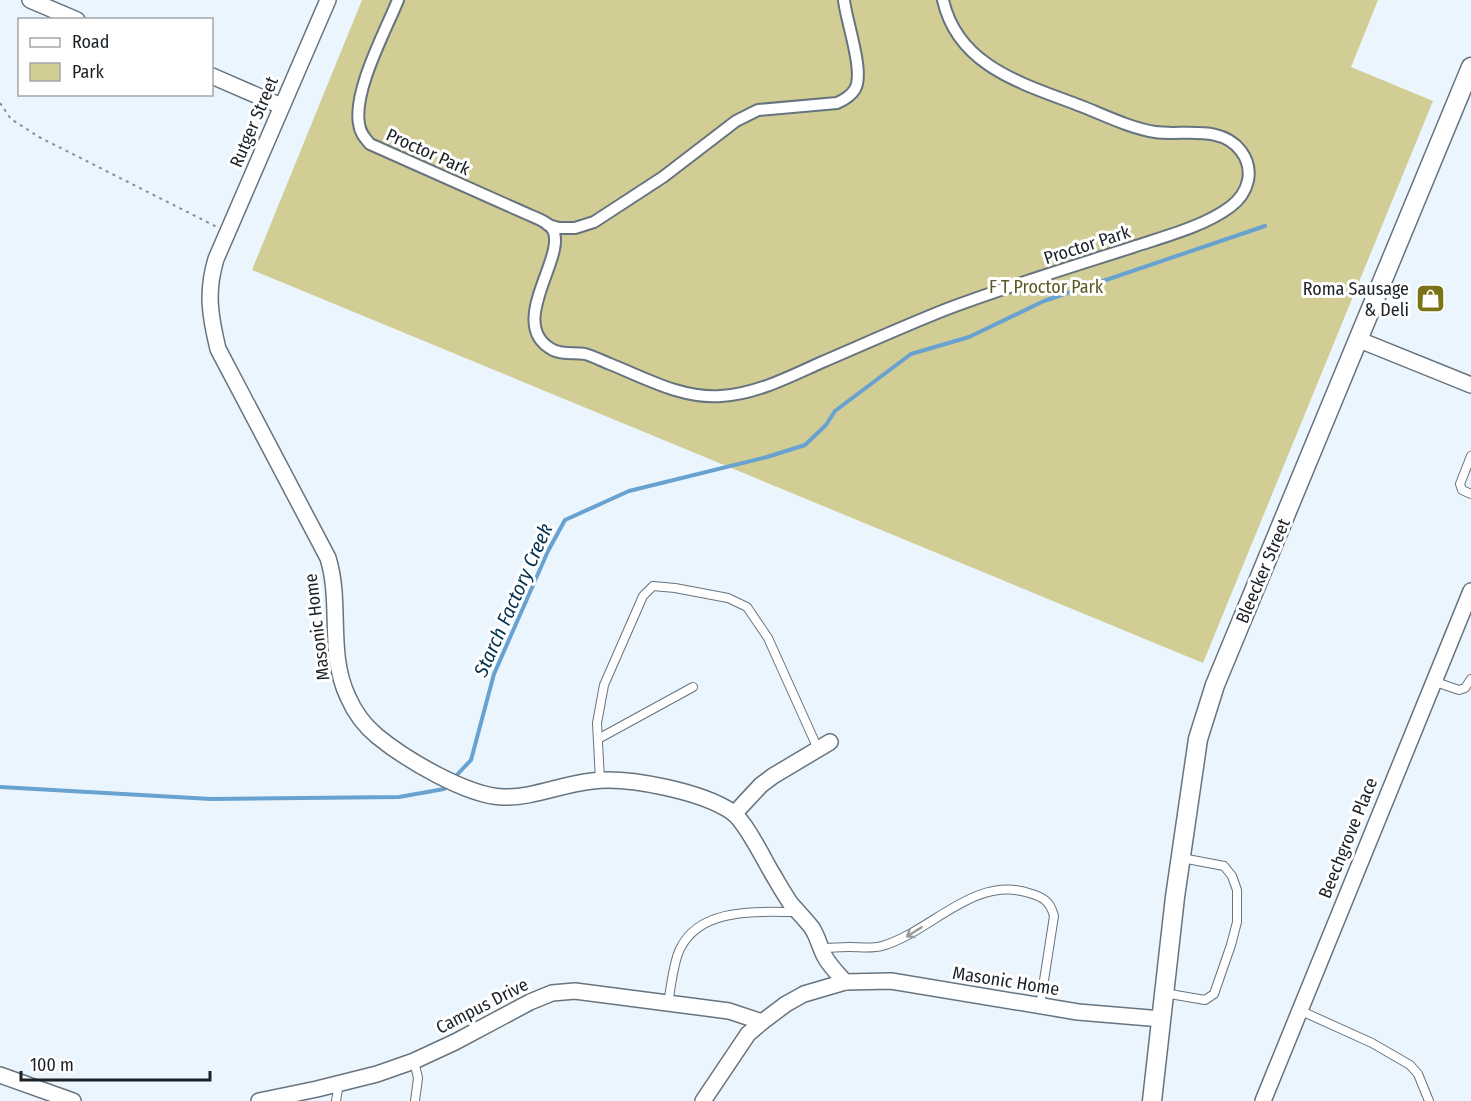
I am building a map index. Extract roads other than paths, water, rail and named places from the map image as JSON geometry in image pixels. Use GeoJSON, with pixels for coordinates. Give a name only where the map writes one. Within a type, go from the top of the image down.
{"type":"FeatureCollection","features":[{"type":"Feature","properties":{"kind":"street","name":"Rutger Street"},"geometry":{"type":"LineString","coordinates":[[216,259],[328,0]]}},
{"type":"Feature","properties":{"kind":"street","name":"Proctor Park"},"geometry":{"type":"LineString","coordinates":[[398,0],[365,79],[358,107],[362,135],[370,144],[559,228],[575,228],[594,222],[663,177],[736,121],[758,110],[837,103],[846,99],[855,91],[858,82],[844,0]]}},
{"type":"Feature","properties":{"kind":"street","name":"Proctor Park"},"geometry":{"type":"LineString","coordinates":[[548,225],[553,230],[555,248],[542,281],[535,319],[536,329],[543,344],[556,353],[586,354],[684,394],[714,397],[762,388],[949,308],[1187,229],[1229,208],[1242,196],[1249,182],[1248,164],[1241,150],[1230,140],[1219,134],[1155,132],[1131,125],[1005,76],[979,59],[959,39],[947,18],[943,0]]}},
{"type":"Feature","properties":{"kind":"street"},"geometry":{"type":"LineString","coordinates":[[33,1],[72,18]]}},
{"type":"Feature","properties":{"kind":"street","name":"Bleecker Street"},"geometry":{"type":"LineString","coordinates":[[1152,1101],[1180,858],[1198,739],[1215,685],[1471,67]]}},
{"type":"Feature","properties":{"kind":"street"},"geometry":{"type":"LineString","coordinates":[[213,76],[281,106]]}},
{"type":"Feature","properties":{"kind":"street","name":"Masonic Home"},"geometry":{"type":"LineString","coordinates":[[216,259],[208,292],[218,349],[328,558],[334,577],[335,647],[341,678],[347,696],[357,714],[376,736],[412,761],[448,780],[484,795],[522,796],[600,780],[666,787],[713,802],[734,814],[798,912],[813,930],[826,959],[845,982]]}},
{"type":"Feature","properties":{"kind":"street"},"geometry":{"type":"LineString","coordinates":[[1357,339],[1471,385]]}},
{"type":"Feature","properties":{"kind":"street","name":"Beechgrove Place"},"geometry":{"type":"LineString","coordinates":[[1263,1101],[1433,681],[1469,600]]}},
{"type":"Feature","properties":{"kind":"street"},"geometry":{"type":"LineString","coordinates":[[734,814],[761,785],[824,746]]}},
{"type":"Feature","properties":{"kind":"street","name":"Masonic Home"},"geometry":{"type":"LineString","coordinates":[[703,1101],[748,1034],[762,1022],[804,994],[845,982],[891,981],[1078,1012],[1162,1019]]}},
{"type":"Feature","properties":{"kind":"street","name":"Campus Drive"},"geometry":{"type":"LineString","coordinates":[[259,1101],[377,1074],[414,1061],[552,993],[575,991],[729,1011],[762,1022]]}},
{"type":"Feature","properties":{"kind":"street"},"geometry":{"type":"LineString","coordinates":[[0,1075],[73,1101]]}},
{"type":"Feature","properties":{"kind":"lane"},"geometry":{"type":"LineString","coordinates":[[1471,456],[1460,484],[1462,490],[1471,494]]}},
{"type":"Feature","properties":{"kind":"lane"},"geometry":{"type":"LineString","coordinates":[[600,780],[597,723],[604,685],[643,596],[653,586],[728,598],[747,607],[768,638],[824,746]]}},
{"type":"Feature","properties":{"kind":"lane"},"geometry":{"type":"LineString","coordinates":[[1433,681],[1459,690],[1465,688],[1471,679]]}},
{"type":"Feature","properties":{"kind":"lane"},"geometry":{"type":"LineString","coordinates":[[598,739],[693,687]]}},
{"type":"Feature","properties":{"kind":"lane"},"geometry":{"type":"LineString","coordinates":[[1164,993],[1205,1000],[1214,994],[1237,922],[1238,890],[1232,876],[1224,866],[1180,858]]}},
{"type":"Feature","properties":{"kind":"lane"},"geometry":{"type":"LineString","coordinates":[[822,948],[878,948],[904,938],[964,902],[995,890],[1017,889],[1044,898],[1052,906],[1054,916],[1040,1005]]}},
{"type":"Feature","properties":{"kind":"lane"},"geometry":{"type":"LineString","coordinates":[[668,1003],[679,950],[690,934],[721,916],[798,912]]}},
{"type":"Feature","properties":{"kind":"lane"},"geometry":{"type":"LineString","coordinates":[[1299,1010],[1372,1043],[1410,1065],[1418,1074],[1429,1101]]}},
{"type":"Feature","properties":{"kind":"lane"},"geometry":{"type":"LineString","coordinates":[[414,1061],[418,1078],[415,1101]]}},
{"type":"Feature","properties":{"kind":"lane"},"geometry":{"type":"LineString","coordinates":[[336,1101],[339,1083]]}},
{"type":"Feature","properties":{"kind":"waterway","name":"Starch Factory Creek"},"geometry":{"type":"LineString","coordinates":[[454,778],[471,760],[494,674],[548,551],[565,520],[629,491],[767,457],[805,445],[826,425],[835,411],[911,354],[969,337],[1044,301],[1265,226]]}},
{"type":"Feature","properties":{"kind":"waterway","name":"Starch Factory Creek"},"geometry":{"type":"LineString","coordinates":[[0,787],[211,799],[399,797],[444,789],[449,784]]}},
{"type":"Feature","properties":{"kind":"place","name":"Roma Sausage & Deli"},"geometry":{"type":"Point","coordinates":[1430,299]}},
{"type":"Feature","properties":{"kind":"park label","name":"F T Proctor Park"},"geometry":{"type":"Point","coordinates":[1046,287]}}]}
